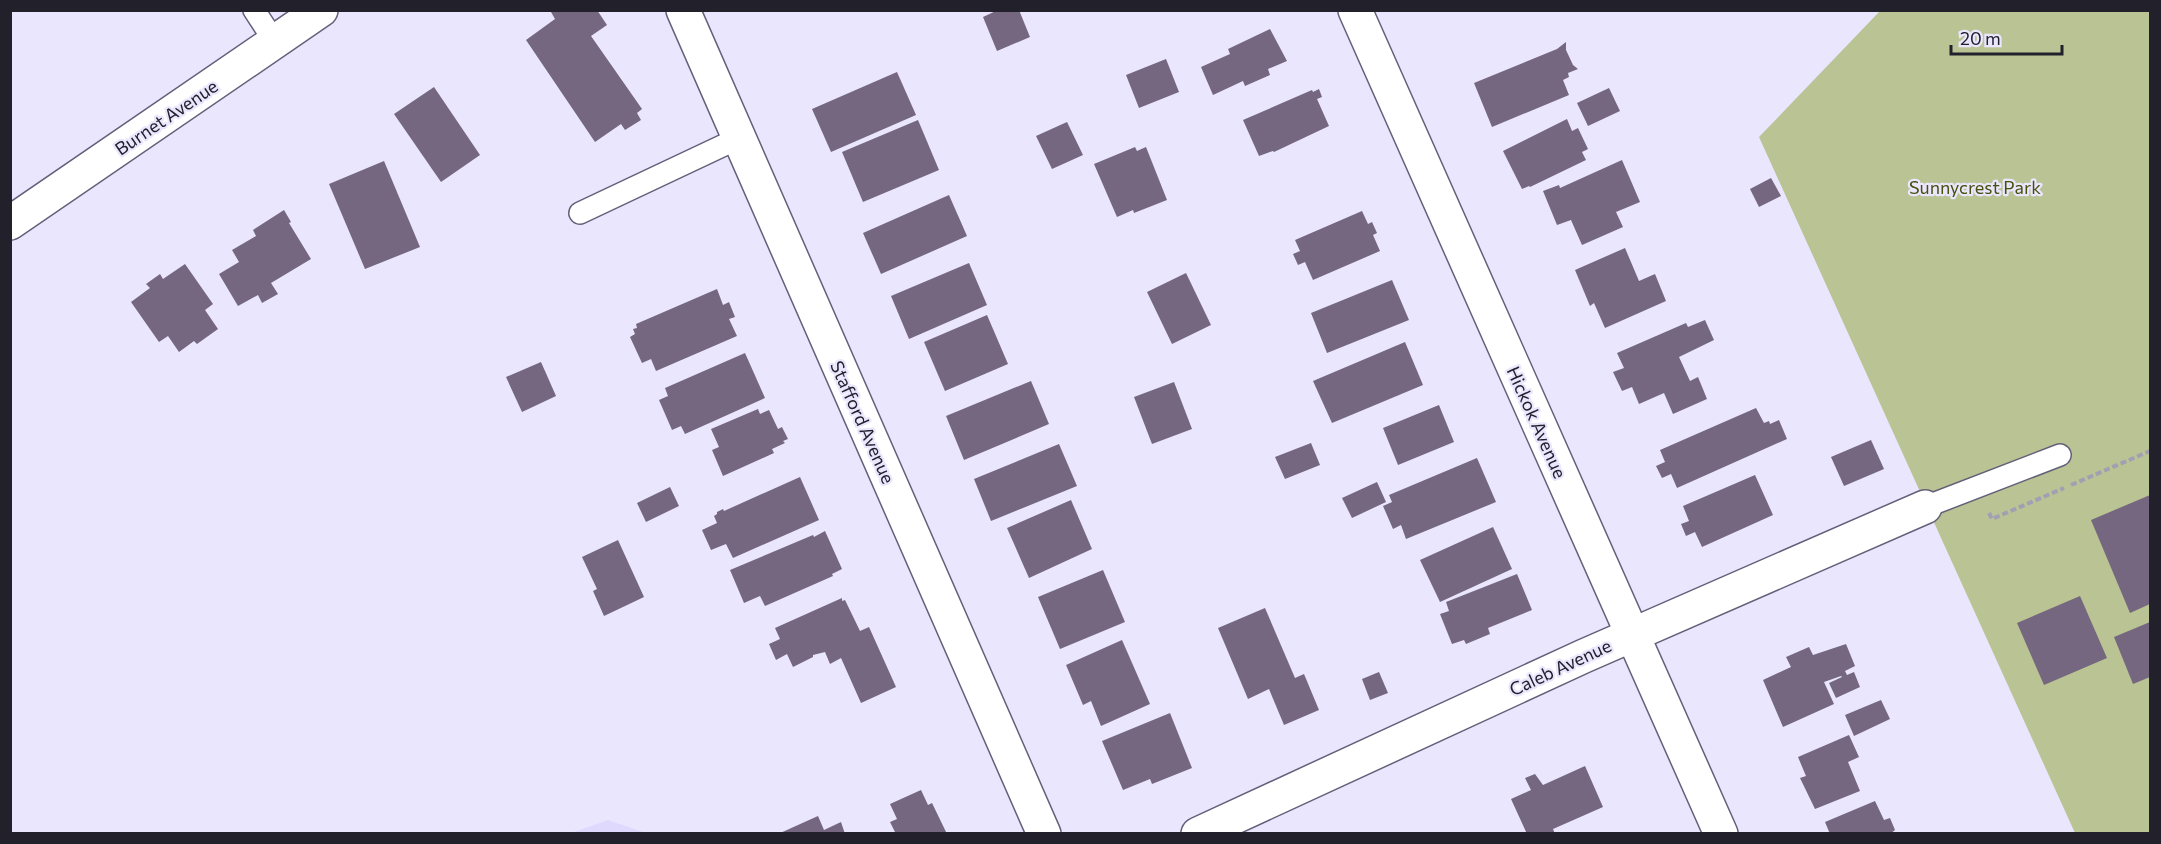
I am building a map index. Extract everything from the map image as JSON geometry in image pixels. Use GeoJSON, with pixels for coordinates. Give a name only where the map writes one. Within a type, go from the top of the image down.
{"type":"FeatureCollection","features":[{"type":"Feature","properties":{"kind":"street","name":"Burnet Avenue"},"geometry":{"type":"LineString","coordinates":[[10,223],[321,10]]}},
{"type":"Feature","properties":{"kind":"street","name":"Stafford Avenue"},"geometry":{"type":"LineString","coordinates":[[683,10],[1044,834]]}},
{"type":"Feature","properties":{"kind":"street","name":"Hickok Avenue"},"geometry":{"type":"LineString","coordinates":[[1355,10],[1721,834]]}},
{"type":"Feature","properties":{"kind":"street","name":"Caleb Avenue"},"geometry":{"type":"LineString","coordinates":[[1198,834],[1632,635],[1925,507]]}},
{"type":"Feature","properties":{"kind":"lane"},"geometry":{"type":"LineString","coordinates":[[254,10],[275,42]]}},
{"type":"Feature","properties":{"kind":"lane"},"geometry":{"type":"LineString","coordinates":[[580,213],[739,138]]}},
{"type":"Feature","properties":{"kind":"lane"},"geometry":{"type":"LineString","coordinates":[[1925,507],[2060,454]]}},
{"type":"Feature","properties":{"kind":"shaded area"},"geometry":{"type":"Polygon","coordinates":[[[608,820],[646,833],[571,833],[608,820]]]}},
{"type":"Feature","properties":{"kind":"green space","name":"Sunnycrest Park"},"geometry":{"type":"Polygon","coordinates":[[[1880,11],[2150,11],[2150,833],[2075,833],[1759,137],[1880,11]]]}},
{"type":"Feature","properties":{"kind":"building"},"geometry":{"type":"Polygon","coordinates":[[[553,10],[597,10],[607,25],[591,36],[642,109],[637,113],[641,120],[625,130],[621,124],[595,142],[526,40],[555,19],[551,12],[553,10]]]}},
{"type":"Feature","properties":{"kind":"building"},"geometry":{"type":"Polygon","coordinates":[[[998,10],[1019,10],[1030,37],[997,51],[983,17],[998,10]]]}},
{"type":"Feature","properties":{"kind":"building"},"geometry":{"type":"Polygon","coordinates":[[[1270,29],[1287,61],[1268,69],[1270,75],[1245,86],[1243,81],[1213,95],[1201,67],[1230,54],[1228,49],[1270,29]]]}},
{"type":"Feature","properties":{"kind":"building"},"geometry":{"type":"Polygon","coordinates":[[[1566,42],[1566,50],[1573,65],[1578,69],[1568,73],[1569,77],[1563,80],[1569,95],[1492,127],[1474,83],[1557,49],[1566,42]]]}},
{"type":"Feature","properties":{"kind":"building"},"geometry":{"type":"Polygon","coordinates":[[[1166,59],[1179,92],[1139,108],[1126,75],[1166,59]]]}},
{"type":"Feature","properties":{"kind":"building"},"geometry":{"type":"Polygon","coordinates":[[[897,72],[916,115],[831,152],[812,109],[897,72]]]}},
{"type":"Feature","properties":{"kind":"building"},"geometry":{"type":"Polygon","coordinates":[[[434,87],[480,155],[441,182],[394,114],[434,87]]]}},
{"type":"Feature","properties":{"kind":"building"},"geometry":{"type":"Polygon","coordinates":[[[1609,88],[1620,111],[1588,126],[1577,103],[1609,88]]]}},
{"type":"Feature","properties":{"kind":"building"},"geometry":{"type":"Polygon","coordinates":[[[1319,89],[1322,97],[1317,99],[1329,126],[1274,152],[1259,156],[1243,120],[1319,89]]]}},
{"type":"Feature","properties":{"kind":"building"},"geometry":{"type":"Polygon","coordinates":[[[1567,119],[1572,131],[1578,128],[1588,149],[1582,152],[1586,160],[1522,189],[1503,151],[1567,119]]]}},
{"type":"Feature","properties":{"kind":"building"},"geometry":{"type":"Polygon","coordinates":[[[918,120],[939,170],[863,202],[842,152],[918,120]]]}},
{"type":"Feature","properties":{"kind":"building"},"geometry":{"type":"Polygon","coordinates":[[[1067,122],[1083,155],[1052,169],[1036,136],[1067,122]]]}},
{"type":"Feature","properties":{"kind":"building"},"geometry":{"type":"Polygon","coordinates":[[[1135,147],[1137,151],[1146,147],[1167,200],[1117,217],[1094,164],[1135,147]]]}},
{"type":"Feature","properties":{"kind":"building"},"geometry":{"type":"Polygon","coordinates":[[[1622,160],[1640,202],[1616,212],[1623,227],[1582,245],[1571,220],[1557,225],[1543,191],[1559,185],[1560,188],[1622,160]]]}},
{"type":"Feature","properties":{"kind":"building"},"geometry":{"type":"Polygon","coordinates":[[[384,161],[420,247],[365,269],[329,184],[384,161]]]}},
{"type":"Feature","properties":{"kind":"building"},"geometry":{"type":"Polygon","coordinates":[[[1771,178],[1781,196],[1759,207],[1750,189],[1771,178]]]}},
{"type":"Feature","properties":{"kind":"building"},"geometry":{"type":"Polygon","coordinates":[[[949,195],[967,236],[881,274],[863,233],[949,195]]]}},
{"type":"Feature","properties":{"kind":"building"},"geometry":{"type":"Polygon","coordinates":[[[284,210],[291,222],[289,223],[311,259],[271,283],[278,294],[262,303],[258,295],[238,306],[219,274],[239,262],[232,250],[256,236],[253,230],[284,210]]]}},
{"type":"Feature","properties":{"kind":"building"},"geometry":{"type":"Polygon","coordinates":[[[1362,211],[1368,224],[1372,222],[1377,233],[1373,235],[1380,251],[1313,280],[1305,262],[1298,265],[1293,254],[1300,251],[1295,240],[1362,211]]]}},
{"type":"Feature","properties":{"kind":"building"},"geometry":{"type":"Polygon","coordinates":[[[1625,248],[1639,281],[1655,274],[1666,301],[1605,328],[1594,303],[1590,306],[1575,270],[1625,248]]]}},
{"type":"Feature","properties":{"kind":"building"},"geometry":{"type":"Polygon","coordinates":[[[969,263],[987,305],[909,339],[891,296],[969,263]]]}},
{"type":"Feature","properties":{"kind":"building"},"geometry":{"type":"Polygon","coordinates":[[[185,264],[213,304],[205,310],[218,329],[197,344],[194,341],[179,352],[168,336],[159,342],[131,302],[150,288],[146,284],[160,274],[163,279],[185,264]]]}},
{"type":"Feature","properties":{"kind":"building"},"geometry":{"type":"Polygon","coordinates":[[[1186,273],[1211,325],[1172,344],[1147,292],[1186,273]]]}},
{"type":"Feature","properties":{"kind":"building"},"geometry":{"type":"Polygon","coordinates":[[[1392,280],[1409,320],[1327,353],[1311,313],[1392,280]]]}},
{"type":"Feature","properties":{"kind":"building"},"geometry":{"type":"Polygon","coordinates":[[[717,289],[723,305],[729,302],[735,317],[729,319],[737,336],[656,371],[651,359],[642,363],[630,337],[635,334],[633,329],[637,328],[636,324],[717,289]]]}},
{"type":"Feature","properties":{"kind":"building"},"geometry":{"type":"Polygon","coordinates":[[[987,315],[1008,364],[945,391],[924,342],[987,315]]]}},
{"type":"Feature","properties":{"kind":"building"},"geometry":{"type":"Polygon","coordinates":[[[1705,320],[1714,340],[1679,357],[1690,381],[1698,377],[1707,399],[1673,414],[1664,393],[1639,404],[1632,387],[1622,391],[1613,372],[1624,368],[1617,353],[1686,323],[1688,327],[1705,320]]]}},
{"type":"Feature","properties":{"kind":"building"},"geometry":{"type":"Polygon","coordinates":[[[1405,342],[1423,385],[1332,423],[1313,381],[1405,342]]]}},
{"type":"Feature","properties":{"kind":"building"},"geometry":{"type":"Polygon","coordinates":[[[745,353],[765,398],[685,434],[681,426],[672,430],[659,400],[668,396],[665,388],[745,353]]]}},
{"type":"Feature","properties":{"kind":"building"},"geometry":{"type":"Polygon","coordinates":[[[541,362],[556,396],[522,412],[506,377],[541,362]]]}},
{"type":"Feature","properties":{"kind":"building"},"geometry":{"type":"Polygon","coordinates":[[[1031,381],[1049,424],[964,460],[946,416],[1031,381]]]}},
{"type":"Feature","properties":{"kind":"building"},"geometry":{"type":"Polygon","coordinates":[[[1174,382],[1192,429],[1152,444],[1134,397],[1174,382]]]}},
{"type":"Feature","properties":{"kind":"building"},"geometry":{"type":"Polygon","coordinates":[[[1439,405],[1454,442],[1398,465],[1383,428],[1439,405]]]}},
{"type":"Feature","properties":{"kind":"building"},"geometry":{"type":"Polygon","coordinates":[[[1756,408],[1764,423],[1769,421],[1770,424],[1779,420],[1787,439],[1677,488],[1671,474],[1662,478],[1656,466],[1665,462],[1660,450],[1756,408]]]}},
{"type":"Feature","properties":{"kind":"building"},"geometry":{"type":"Polygon","coordinates":[[[758,409],[760,414],[769,410],[778,429],[782,427],[788,439],[783,441],[785,443],[772,449],[774,453],[723,476],[712,450],[719,447],[711,429],[758,409]]]}},
{"type":"Feature","properties":{"kind":"building"},"geometry":{"type":"Polygon","coordinates":[[[1871,440],[1884,469],[1844,486],[1831,457],[1871,440]]]}},
{"type":"Feature","properties":{"kind":"building"},"geometry":{"type":"Polygon","coordinates":[[[1311,443],[1320,465],[1285,479],[1275,457],[1311,443]]]}},
{"type":"Feature","properties":{"kind":"building"},"geometry":{"type":"Polygon","coordinates":[[[1059,444],[1077,486],[991,521],[974,479],[1059,444]]]}},
{"type":"Feature","properties":{"kind":"building"},"geometry":{"type":"Polygon","coordinates":[[[1477,458],[1496,502],[1406,539],[1401,525],[1393,529],[1383,506],[1392,502],[1389,495],[1477,458]]]}},
{"type":"Feature","properties":{"kind":"building"},"geometry":{"type":"Polygon","coordinates":[[[1755,475],[1773,515],[1702,547],[1695,532],[1686,536],[1681,524],[1689,521],[1683,506],[1755,475]]]}},
{"type":"Feature","properties":{"kind":"building"},"geometry":{"type":"Polygon","coordinates":[[[800,477],[819,520],[733,558],[726,544],[711,550],[702,530],[717,523],[714,516],[717,512],[800,477]]]}},
{"type":"Feature","properties":{"kind":"building"},"geometry":{"type":"Polygon","coordinates":[[[1377,482],[1386,502],[1352,518],[1342,498],[1377,482]]]}},
{"type":"Feature","properties":{"kind":"building"},"geometry":{"type":"Polygon","coordinates":[[[670,487],[679,506],[646,522],[637,503],[670,487]]]}},
{"type":"Feature","properties":{"kind":"building"},"geometry":{"type":"Polygon","coordinates":[[[2150,495],[2150,604],[2130,613],[2091,520],[2150,495]]]}},
{"type":"Feature","properties":{"kind":"building"},"geometry":{"type":"Polygon","coordinates":[[[1071,500],[1092,549],[1029,578],[1007,528],[1071,500]]]}},
{"type":"Feature","properties":{"kind":"building"},"geometry":{"type":"Polygon","coordinates":[[[1493,527],[1512,569],[1440,602],[1420,560],[1493,527]]]}},
{"type":"Feature","properties":{"kind":"building"},"geometry":{"type":"Polygon","coordinates":[[[825,531],[842,569],[832,574],[833,576],[765,606],[760,596],[744,603],[730,570],[825,531]]]}},
{"type":"Feature","properties":{"kind":"building"},"geometry":{"type":"Polygon","coordinates":[[[618,540],[644,597],[604,616],[593,591],[597,589],[582,557],[618,540]]]}},
{"type":"Feature","properties":{"kind":"building"},"geometry":{"type":"Polygon","coordinates":[[[1103,570],[1125,622],[1060,649],[1038,597],[1103,570]]]}},
{"type":"Feature","properties":{"kind":"building"},"geometry":{"type":"Polygon","coordinates":[[[1517,574],[1532,610],[1488,628],[1490,634],[1466,644],[1464,640],[1452,644],[1440,614],[1449,611],[1446,602],[1517,574]]]}},
{"type":"Feature","properties":{"kind":"building"},"geometry":{"type":"Polygon","coordinates":[[[2080,596],[2107,658],[2044,685],[2017,623],[2080,596]]]}},
{"type":"Feature","properties":{"kind":"building"},"geometry":{"type":"Polygon","coordinates":[[[842,598],[860,631],[869,627],[896,687],[861,703],[841,658],[830,664],[825,652],[813,655],[793,667],[787,654],[776,660],[769,644],[780,639],[775,628],[842,598]]]}},
{"type":"Feature","properties":{"kind":"building"},"geometry":{"type":"Polygon","coordinates":[[[1265,608],[1295,678],[1304,674],[1319,710],[1284,725],[1269,689],[1248,699],[1218,628],[1265,608]]]}},
{"type":"Feature","properties":{"kind":"building"},"geometry":{"type":"Polygon","coordinates":[[[2150,622],[2150,677],[2133,684],[2114,637],[2150,622]]]}},
{"type":"Feature","properties":{"kind":"building"},"geometry":{"type":"Polygon","coordinates":[[[1122,640],[1150,704],[1101,726],[1091,701],[1083,705],[1066,665],[1122,640]]]}},
{"type":"Feature","properties":{"kind":"building"},"geometry":{"type":"Polygon","coordinates":[[[1846,644],[1855,666],[1845,671],[1847,675],[1854,672],[1860,687],[1836,698],[1829,683],[1842,677],[1824,682],[1834,704],[1783,727],[1763,680],[1791,667],[1786,657],[1809,647],[1813,655],[1846,644]]]}},
{"type":"Feature","properties":{"kind":"building"},"geometry":{"type":"Polygon","coordinates":[[[1379,672],[1388,693],[1370,700],[1362,679],[1379,672]]]}},
{"type":"Feature","properties":{"kind":"building"},"geometry":{"type":"Polygon","coordinates":[[[1881,700],[1890,719],[1854,736],[1845,715],[1881,700]]]}},
{"type":"Feature","properties":{"kind":"building"},"geometry":{"type":"Polygon","coordinates":[[[1170,713],[1192,768],[1152,784],[1150,779],[1123,790],[1102,741],[1170,713]]]}},
{"type":"Feature","properties":{"kind":"building"},"geometry":{"type":"Polygon","coordinates":[[[1849,735],[1859,757],[1848,762],[1860,791],[1815,809],[1800,778],[1806,776],[1798,757],[1849,735]]]}},
{"type":"Feature","properties":{"kind":"building"},"geometry":{"type":"Polygon","coordinates":[[[1585,766],[1603,807],[1553,829],[1555,834],[1547,832],[1527,834],[1511,799],[1531,790],[1525,778],[1535,774],[1543,785],[1585,766]]]}},
{"type":"Feature","properties":{"kind":"building"},"geometry":{"type":"Polygon","coordinates":[[[921,790],[928,805],[932,803],[947,834],[896,834],[890,822],[897,819],[890,804],[921,790]]]}},
{"type":"Feature","properties":{"kind":"building"},"geometry":{"type":"Polygon","coordinates":[[[1875,801],[1884,820],[1890,818],[1895,830],[1890,834],[1830,834],[1825,822],[1875,801]]]}},
{"type":"Feature","properties":{"kind":"building"},"geometry":{"type":"Polygon","coordinates":[[[818,816],[824,830],[841,822],[845,834],[778,834],[818,816]]]}}]}
